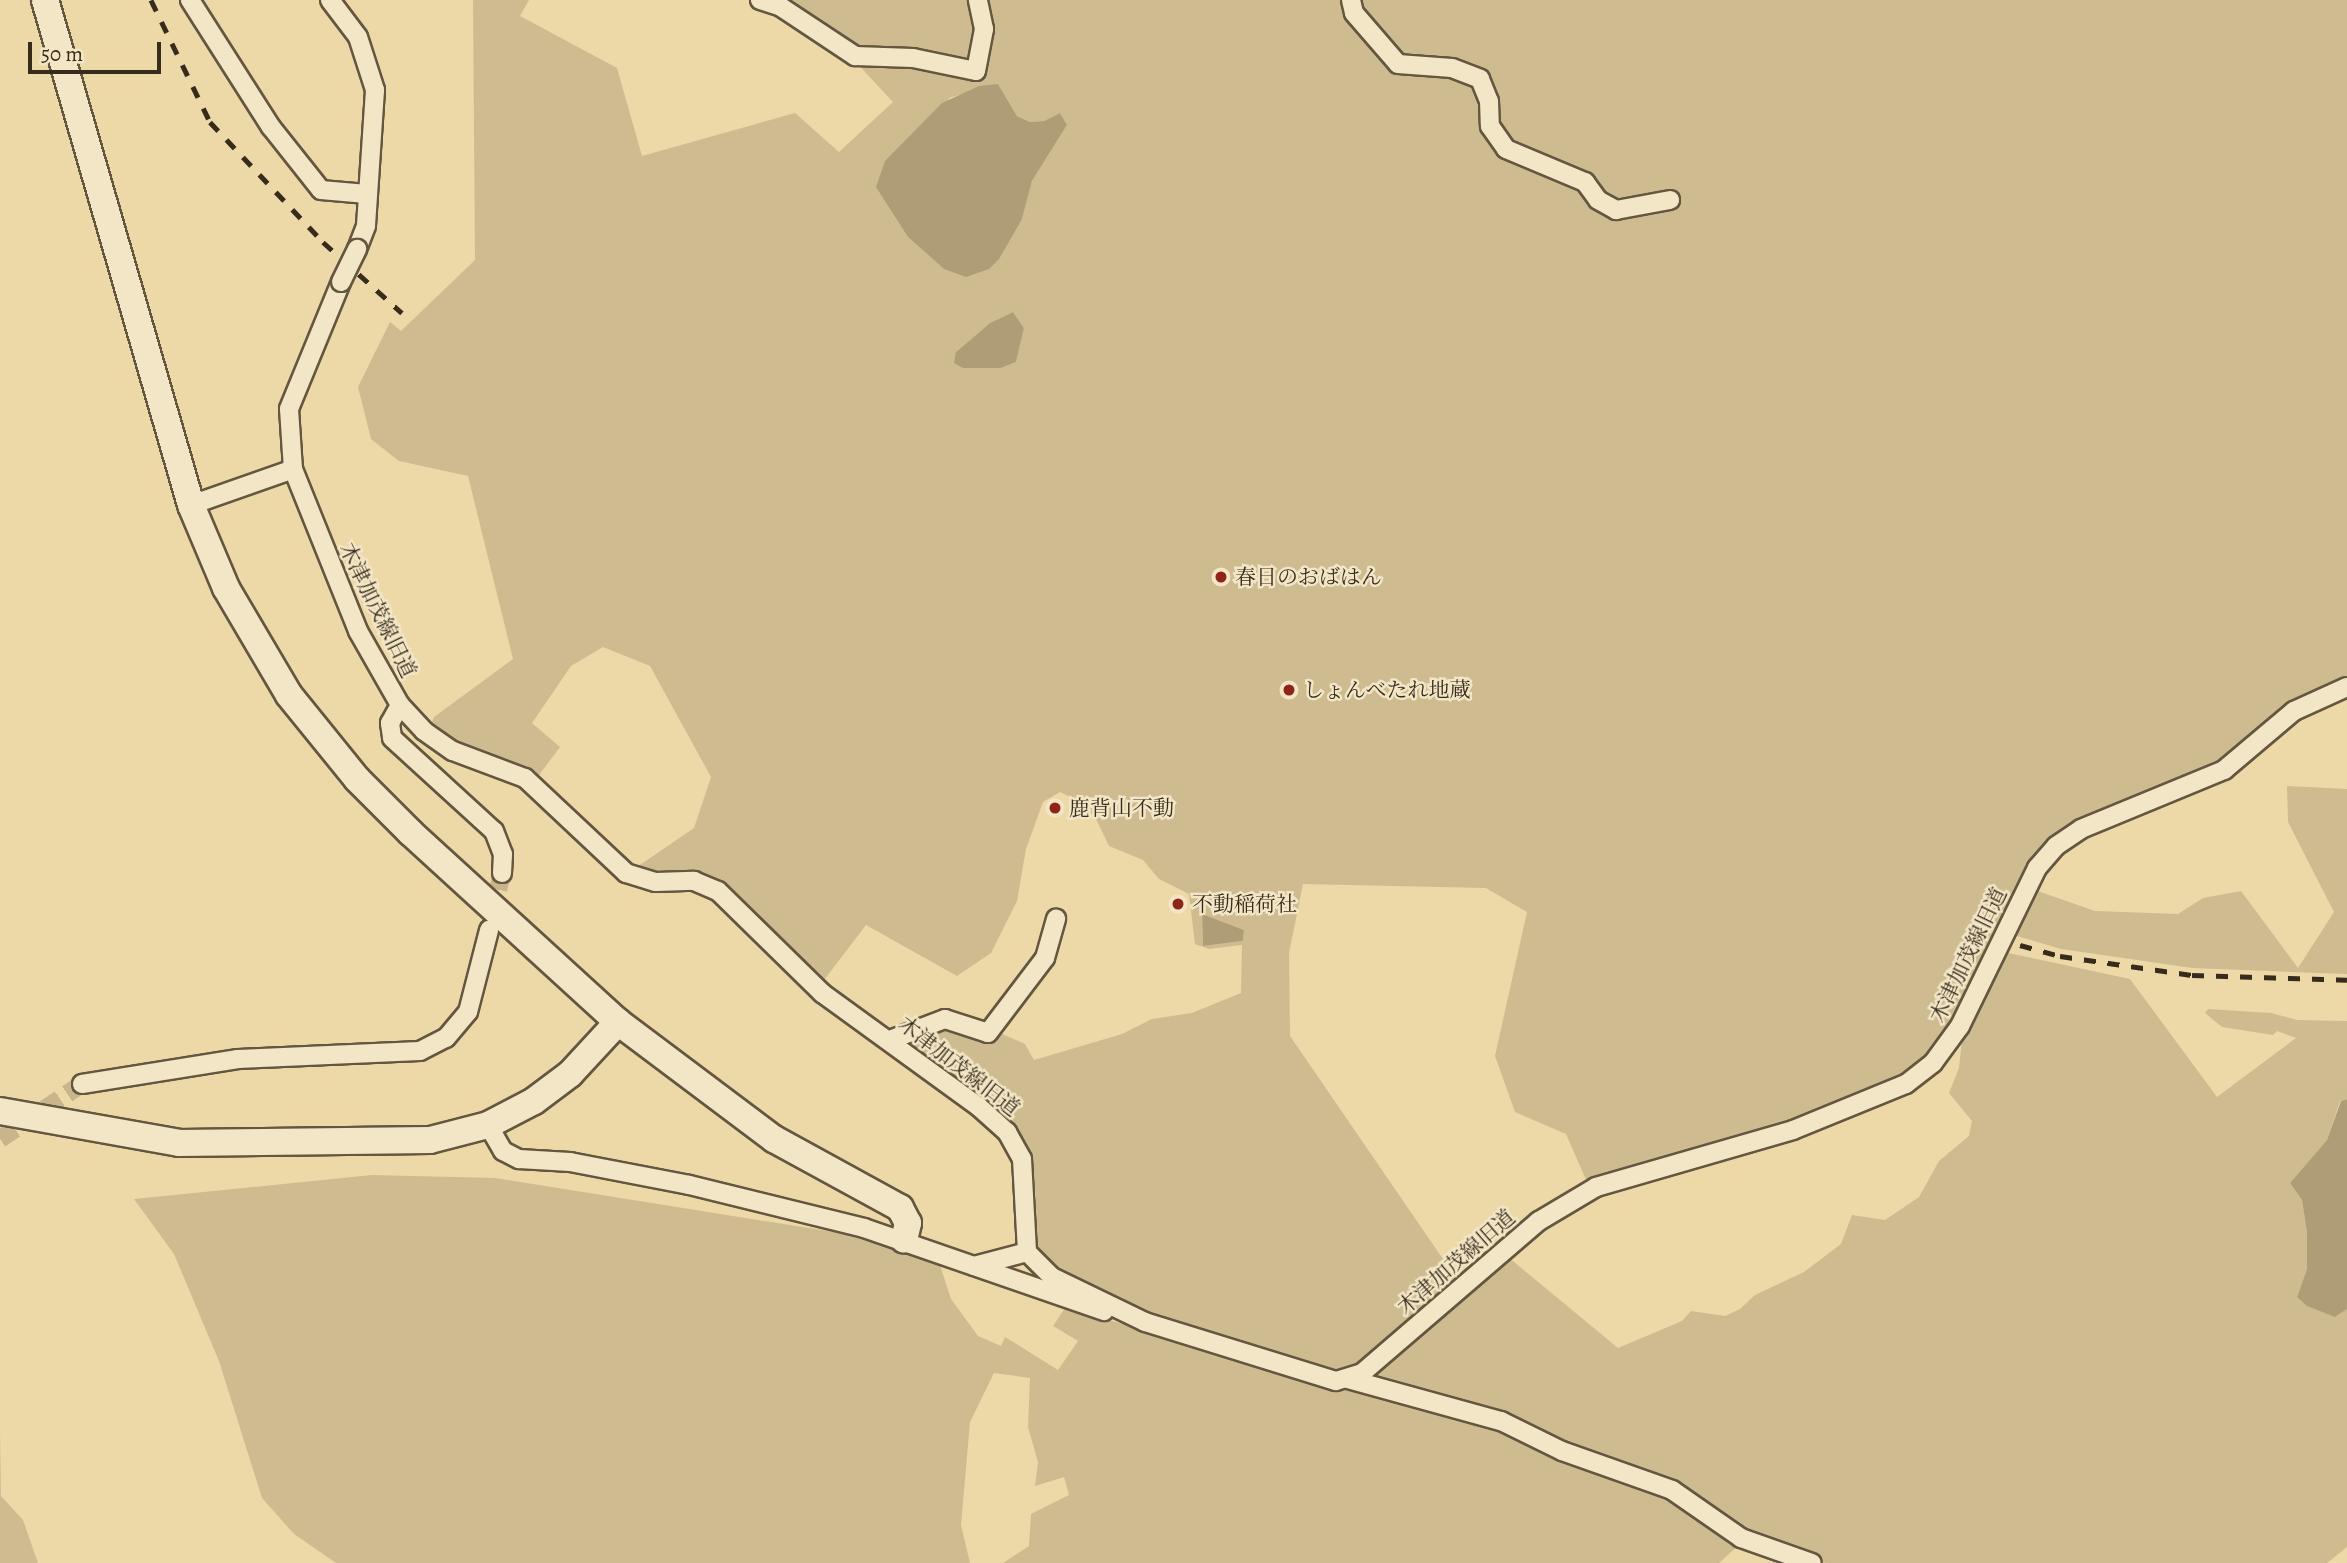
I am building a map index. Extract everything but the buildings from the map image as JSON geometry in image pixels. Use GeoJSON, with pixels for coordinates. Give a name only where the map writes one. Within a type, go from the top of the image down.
{"type":"FeatureCollection","features":[{"type":"Feature","properties":{"kind":"street"},"geometry":{"type":"LineString","coordinates":[[45,0],[191,506],[244,623],[317,732],[411,833],[618,1022],[765,1133],[900,1208],[908,1223],[904,1241]]}},
{"type":"Feature","properties":{"kind":"street"},"geometry":{"type":"LineString","coordinates":[[190,0],[271,127],[321,190],[367,194]]}},
{"type":"Feature","properties":{"kind":"street","name":"木津加茂線旧道"},"geometry":{"type":"LineString","coordinates":[[330,0],[358,37],[375,90],[366,226],[289,409],[293,469],[358,631],[400,705],[443,746],[525,778],[626,873],[656,882],[694,881],[718,891],[822,993],[890,1040],[1007,1132],[1026,1172],[1027,1252]]}},
{"type":"Feature","properties":{"kind":"street"},"geometry":{"type":"LineString","coordinates":[[760,0],[781,7],[855,56],[913,58],[976,71],[984,29],[978,0]]}},
{"type":"Feature","properties":{"kind":"street"},"geometry":{"type":"LineString","coordinates":[[1351,0],[1354,13],[1398,64],[1452,68],[1480,79],[1489,101],[1490,126],[1506,149],[1586,182],[1598,200],[1616,210],[1670,200]]}},
{"type":"Feature","properties":{"kind":"street"},"geometry":{"type":"LineString","coordinates":[[191,506],[293,469]]}},
{"type":"Feature","properties":{"kind":"street","name":"木津加茂線旧道"},"geometry":{"type":"LineString","coordinates":[[1348,1379],[1381,1359],[1539,1221],[1596,1186],[1769,1138],[1906,1084],[1933,1063],[1961,1026],[2037,868],[2056,846],[2081,829],[2224,769],[2294,711],[2347,687]]}},
{"type":"Feature","properties":{"kind":"street"},"geometry":{"type":"LineString","coordinates":[[400,705],[390,723],[392,738],[494,831],[503,854],[502,873]]}},
{"type":"Feature","properties":{"kind":"street"},"geometry":{"type":"LineString","coordinates":[[890,1040],[945,1019],[988,1033],[1045,958],[1056,919]]}},
{"type":"Feature","properties":{"kind":"street"},"geometry":{"type":"LineString","coordinates":[[82,1084],[238,1059],[420,1052],[446,1038],[468,1012],[489,930]]}},
{"type":"Feature","properties":{"kind":"street"},"geometry":{"type":"LineString","coordinates":[[0,1111],[179,1143],[412,1142],[488,1125],[551,1089],[618,1022]]}},
{"type":"Feature","properties":{"kind":"street"},"geometry":{"type":"LineString","coordinates":[[488,1125],[503,1151],[519,1159],[570,1162],[689,1185],[904,1241],[1061,1299],[1145,1322],[1324,1378],[1348,1379],[1501,1421],[1562,1451],[1672,1489],[1741,1538],[1812,1563]]}},
{"type":"Feature","properties":{"kind":"street"},"geometry":{"type":"LineString","coordinates":[[974,1266],[1027,1252],[1052,1277],[1145,1322]]}},
{"type":"Feature","properties":{"kind":"shaded area"},"geometry":{"type":"Polygon","coordinates":[[[473,0],[529,0],[520,16],[617,68],[642,156],[795,113],[839,152],[893,102],[853,59],[980,76],[982,0],[2347,0],[2347,681],[2221,763],[2052,841],[1955,1022],[1927,1059],[1900,1080],[1765,1133],[1609,1172],[1587,1182],[1566,1134],[1515,1112],[1495,1056],[1527,912],[1486,888],[1303,884],[1289,953],[1290,1036],[1458,1281],[1362,1365],[1335,1372],[1144,1313],[1061,1274],[1042,1259],[1037,1247],[1035,1183],[1021,1137],[892,1032],[957,1014],[1025,1044],[1034,1060],[1122,1034],[1152,1019],[1192,1013],[1241,993],[1242,945],[1209,949],[1195,944],[1189,894],[1159,879],[1143,860],[1109,846],[1095,817],[1080,802],[1060,792],[1043,802],[1026,849],[1017,901],[991,953],[957,976],[866,925],[821,984],[724,888],[634,869],[694,828],[711,777],[650,666],[603,647],[571,666],[532,723],[560,747],[536,779],[511,762],[452,743],[431,725],[434,717],[513,659],[468,476],[399,461],[371,439],[358,387],[390,322],[401,331],[475,260],[473,0]],[[998,84],[949,98],[908,237],[944,269],[1022,219],[1032,181],[1067,125],[1060,113],[1044,121],[1030,122],[1017,116],[998,84]],[[1013,312],[990,323],[956,352],[963,368],[1001,368],[1016,362],[1024,328],[1013,312]],[[1202,914],[1203,946],[1243,941],[1244,930],[1202,914]]]}},
{"type":"Feature","properties":{"kind":"shaded area"},"geometry":{"type":"Polygon","coordinates":[[[783,0],[975,0],[981,28],[971,65],[856,53],[783,0]]]}},
{"type":"Feature","properties":{"kind":"shaded area"},"geometry":{"type":"Polygon","coordinates":[[[998,84],[1017,116],[1030,122],[1044,121],[1060,113],[1067,125],[1032,181],[1022,219],[999,259],[989,269],[966,277],[944,269],[908,237],[876,187],[885,161],[942,103],[979,86],[998,84]]]}},
{"type":"Feature","properties":{"kind":"shaded area"},"geometry":{"type":"Polygon","coordinates":[[[1013,312],[1024,328],[1016,362],[1001,368],[963,368],[954,363],[956,352],[990,323],[1013,312]]]}},
{"type":"Feature","properties":{"kind":"shaded area"},"geometry":{"type":"Polygon","coordinates":[[[2287,786],[2347,789],[2347,974],[2192,968],[2061,949],[2010,934],[2032,889],[2095,911],[2178,914],[2203,898],[2241,891],[2298,968],[2334,912],[2288,822],[2287,786]]]}},
{"type":"Feature","properties":{"kind":"shaded area"},"geometry":{"type":"Polygon","coordinates":[[[1202,914],[1244,930],[1243,941],[1203,946],[1202,914]]]}},
{"type":"Feature","properties":{"kind":"shaded area"},"geometry":{"type":"Polygon","coordinates":[[[2004,952],[2130,979],[2217,1097],[2296,1038],[2277,1031],[2273,1035],[2222,1027],[2205,1013],[2208,1009],[2271,1013],[2297,1020],[2347,1021],[2347,1099],[2340,1101],[2327,1140],[2290,1183],[2302,1200],[2307,1233],[2307,1269],[2297,1297],[2335,1317],[2347,1309],[2347,1547],[2327,1563],[1826,1563],[1748,1536],[1679,1487],[1362,1381],[1508,1257],[1618,1348],[1682,1321],[1691,1311],[1725,1316],[1740,1309],[1755,1295],[1804,1272],[1841,1244],[1852,1215],[1885,1220],[1919,1197],[1939,1161],[1969,1136],[1972,1121],[1949,1093],[1959,1068],[1962,1040],[2004,952]]]}},
{"type":"Feature","properties":{"kind":"shaded area"},"geometry":{"type":"Polygon","coordinates":[[[2347,1099],[2347,1309],[2335,1317],[2307,1306],[2297,1297],[2307,1269],[2307,1233],[2302,1200],[2290,1183],[2327,1140],[2341,1101],[2347,1099]]]}},
{"type":"Feature","properties":{"kind":"shaded area"},"geometry":{"type":"Polygon","coordinates":[[[372,1175],[495,1178],[840,1233],[939,1262],[951,1299],[978,1336],[1001,1346],[1005,1337],[1058,1370],[1078,1341],[1053,1326],[1065,1308],[1496,1427],[1668,1496],[1741,1543],[1719,1563],[1003,1563],[1029,1546],[1031,1514],[1069,1495],[1064,1477],[1035,1486],[1038,1462],[1028,1427],[1030,1378],[994,1373],[970,1422],[961,1525],[970,1563],[336,1563],[294,1534],[262,1498],[219,1361],[174,1254],[134,1199],[372,1175]]]}},
{"type":"Feature","properties":{"kind":"shaded area"},"geometry":{"type":"Polygon","coordinates":[[[0,1430],[1,1496],[23,1520],[38,1563],[0,1563],[0,1430]]]}},
{"type":"Feature","properties":{"kind":"tunnel"},"geometry":{"type":"LineString","coordinates":[[492,916],[502,873]]}},
{"type":"Feature","properties":{"kind":"tunnel"},"geometry":{"type":"LineString","coordinates":[[0,1139],[82,1084]]}},
{"type":"Feature","properties":{"kind":"railway"},"geometry":{"type":"LineString","coordinates":[[151,0],[210,122],[323,242],[402,313]]}},
{"type":"Feature","properties":{"kind":"railway"},"geometry":{"type":"LineString","coordinates":[[2020,945],[2060,956],[2192,975],[2347,980]]}},
{"type":"Feature","properties":{"kind":"place","name":"春日のおばはん"},"geometry":{"type":"Point","coordinates":[1221,577]}},
{"type":"Feature","properties":{"kind":"place","name":"しょんべたれ地蔵"},"geometry":{"type":"Point","coordinates":[1289,690]}},
{"type":"Feature","properties":{"kind":"place","name":"鹿背山不動"},"geometry":{"type":"Point","coordinates":[1055,808]}},
{"type":"Feature","properties":{"kind":"place","name":"不動稲荷社"},"geometry":{"type":"Point","coordinates":[1178,904]}}]}
